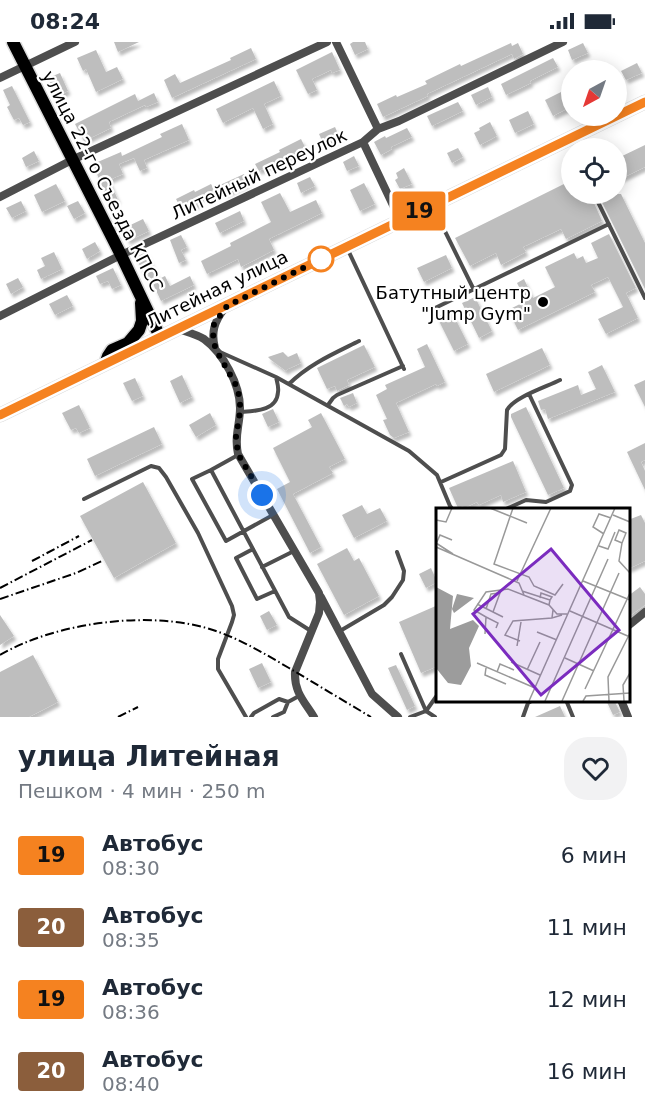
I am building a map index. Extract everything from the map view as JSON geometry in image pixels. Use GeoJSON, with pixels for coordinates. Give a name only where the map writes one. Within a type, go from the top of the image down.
{"type":"FeatureCollection","features":[{"type":"Feature","properties":{"kind":"main road","name":"улица 22-го Съезда КПСС"},"geometry":{"type":"LineString","coordinates":[[13,42],[160,337]]}},
{"type":"Feature","properties":{"kind":"main road","name":"Литейная улица"},"geometry":{"type":"LineString","coordinates":[[581,138],[645,103]]}},
{"type":"Feature","properties":{"kind":"main road","name":"Литейная улица"},"geometry":{"type":"LineString","coordinates":[[0,416],[432,204],[561,148]]}},
{"type":"Feature","properties":{"kind":"main road"},"geometry":{"type":"LineString","coordinates":[[105,364],[112,350],[128,343],[139,330],[142,321],[142,299]]}},
{"type":"Feature","properties":{"kind":"street"},"geometry":{"type":"LineString","coordinates":[[0,78],[75,42]]}},
{"type":"Feature","properties":{"kind":"street"},"geometry":{"type":"LineString","coordinates":[[0,197],[72,160],[327,42]]}},
{"type":"Feature","properties":{"kind":"street"},"geometry":{"type":"LineString","coordinates":[[336,42],[378,129]]}},
{"type":"Feature","properties":{"kind":"street","name":"Литейный переулок"},"geometry":{"type":"LineString","coordinates":[[0,316],[121,255],[363,142],[378,129],[562,42]]}},
{"type":"Feature","properties":{"kind":"street"},"geometry":{"type":"LineString","coordinates":[[363,142],[400,220]]}},
{"type":"Feature","properties":{"kind":"street"},"geometry":{"type":"LineString","coordinates":[[227,306],[214,324],[213,339],[216,350],[237,387],[240,400],[236,437],[238,454],[340,632],[372,694],[398,717]]}},
{"type":"Feature","properties":{"kind":"street"},"geometry":{"type":"LineString","coordinates":[[178,329],[193,333],[216,350]]}},
{"type":"Feature","properties":{"kind":"street"},"geometry":{"type":"LineString","coordinates":[[314,717],[294,682],[295,672],[320,608],[318,593]]}},
{"type":"Feature","properties":{"kind":"street"},"geometry":{"type":"LineString","coordinates":[[630,624],[645,612]]}},
{"type":"Feature","properties":{"kind":"street"},"geometry":{"type":"LineString","coordinates":[[622,702],[628,717]]}},
{"type":"Feature","properties":{"kind":"lane"},"geometry":{"type":"LineString","coordinates":[[432,204],[474,290]]}},
{"type":"Feature","properties":{"kind":"lane"},"geometry":{"type":"LineString","coordinates":[[599,204],[645,298]]}},
{"type":"Feature","properties":{"kind":"lane"},"geometry":{"type":"LineString","coordinates":[[433,309],[609,224]]}},
{"type":"Feature","properties":{"kind":"lane"},"geometry":{"type":"LineString","coordinates":[[328,405],[337,395],[403,368],[346,246]]}},
{"type":"Feature","properties":{"kind":"lane"},"geometry":{"type":"LineString","coordinates":[[290,384],[297,376],[321,360],[359,341]]}},
{"type":"Feature","properties":{"kind":"lane"},"geometry":{"type":"LineString","coordinates":[[216,350],[290,384],[409,451],[437,475],[452,508]]}},
{"type":"Feature","properties":{"kind":"lane"},"geometry":{"type":"LineString","coordinates":[[240,412],[259,411],[271,406],[278,392],[276,377]]}},
{"type":"Feature","properties":{"kind":"lane"},"geometry":{"type":"LineString","coordinates":[[441,482],[501,455],[505,449],[508,406],[560,380]]}},
{"type":"Feature","properties":{"kind":"lane"},"geometry":{"type":"LineString","coordinates":[[508,508],[526,500],[546,502],[570,491],[572,485],[529,394]]}},
{"type":"Feature","properties":{"kind":"lane"},"geometry":{"type":"LineString","coordinates":[[238,454],[192,479],[226,541],[273,515]]}},
{"type":"Feature","properties":{"kind":"lane"},"geometry":{"type":"LineString","coordinates":[[84,499],[151,466],[159,468],[166,477],[198,533],[232,606],[234,615],[218,659],[218,669],[246,717]]}},
{"type":"Feature","properties":{"kind":"lane"},"geometry":{"type":"LineString","coordinates":[[211,470],[289,617],[312,631]]}},
{"type":"Feature","properties":{"kind":"lane"},"geometry":{"type":"LineString","coordinates":[[253,549],[236,558],[257,599],[275,591]]}},
{"type":"Feature","properties":{"kind":"lane"},"geometry":{"type":"LineString","coordinates":[[262,567],[294,551]]}},
{"type":"Feature","properties":{"kind":"lane"},"geometry":{"type":"LineString","coordinates":[[340,632],[384,605],[392,597],[403,580],[404,571],[397,552]]}},
{"type":"Feature","properties":{"kind":"lane"},"geometry":{"type":"LineString","coordinates":[[401,654],[426,711],[435,717]]}},
{"type":"Feature","properties":{"kind":"lane"},"geometry":{"type":"LineString","coordinates":[[273,717],[284,712],[288,702],[300,696]]}},
{"type":"Feature","properties":{"kind":"lane"},"geometry":{"type":"LineString","coordinates":[[410,717],[426,711],[436,697]]}},
{"type":"Feature","properties":{"kind":"lane"},"geometry":{"type":"LineString","coordinates":[[251,717],[254,712],[279,699],[288,702]]}},
{"type":"Feature","properties":{"kind":"lane"},"geometry":{"type":"LineString","coordinates":[[523,717],[530,702]]}},
{"type":"Feature","properties":{"kind":"lane"},"geometry":{"type":"LineString","coordinates":[[567,702],[573,717]]}},
{"type":"Feature","properties":{"kind":"building"},"geometry":{"type":"Polygon","coordinates":[[[114,42],[139,42],[118,52],[114,42]]]}},
{"type":"Feature","properties":{"kind":"building"},"geometry":{"type":"Polygon","coordinates":[[[365,42],[368,49],[355,55],[350,44],[365,42]]]}},
{"type":"Feature","properties":{"kind":"building"},"geometry":{"type":"Polygon","coordinates":[[[511,43],[512,46],[518,43],[523,54],[514,59],[512,54],[383,117],[377,104],[427,84],[425,81],[511,43]]]}},
{"type":"Feature","properties":{"kind":"building"},"geometry":{"type":"Polygon","coordinates":[[[583,43],[588,53],[572,60],[568,50],[583,43]]]}},
{"type":"Feature","properties":{"kind":"building"},"geometry":{"type":"Polygon","coordinates":[[[251,48],[256,59],[172,98],[164,80],[175,74],[180,83],[231,60],[230,58],[251,48]]]}},
{"type":"Feature","properties":{"kind":"building"},"geometry":{"type":"Polygon","coordinates":[[[96,50],[106,72],[117,67],[123,79],[96,92],[86,69],[83,71],[77,58],[96,50]]]}},
{"type":"Feature","properties":{"kind":"building"},"geometry":{"type":"Polygon","coordinates":[[[332,52],[340,70],[332,73],[331,70],[312,79],[317,90],[308,94],[296,70],[332,52]]]}},
{"type":"Feature","properties":{"kind":"building"},"geometry":{"type":"Polygon","coordinates":[[[553,58],[558,67],[506,95],[501,84],[553,58]]]}},
{"type":"Feature","properties":{"kind":"building"},"geometry":{"type":"Polygon","coordinates":[[[637,63],[642,73],[627,80],[627,68],[637,63]]]}},
{"type":"Feature","properties":{"kind":"building"},"geometry":{"type":"Polygon","coordinates":[[[60,73],[68,91],[57,96],[48,78],[60,73]]]}},
{"type":"Feature","properties":{"kind":"building"},"geometry":{"type":"Polygon","coordinates":[[[274,81],[281,96],[264,104],[273,124],[263,129],[253,108],[223,123],[216,109],[274,81]]]}},
{"type":"Feature","properties":{"kind":"building"},"geometry":{"type":"Polygon","coordinates":[[[12,86],[30,122],[23,125],[19,118],[14,120],[7,107],[10,105],[3,90],[12,86]]]}},
{"type":"Feature","properties":{"kind":"building"},"geometry":{"type":"Polygon","coordinates":[[[488,87],[492,97],[476,105],[471,95],[488,87]]]}},
{"type":"Feature","properties":{"kind":"building"},"geometry":{"type":"Polygon","coordinates":[[[561,92],[561,112],[553,116],[545,100],[561,92]]]}},
{"type":"Feature","properties":{"kind":"building"},"geometry":{"type":"Polygon","coordinates":[[[154,93],[158,102],[146,107],[145,105],[109,122],[111,128],[84,141],[75,124],[135,94],[138,101],[154,93]]]}},
{"type":"Feature","properties":{"kind":"building"},"geometry":{"type":"Polygon","coordinates":[[[458,102],[463,111],[432,126],[427,116],[458,102]]]}},
{"type":"Feature","properties":{"kind":"building"},"geometry":{"type":"Polygon","coordinates":[[[528,111],[534,124],[515,133],[509,120],[528,111]]]}},
{"type":"Feature","properties":{"kind":"building"},"geometry":{"type":"Polygon","coordinates":[[[490,122],[497,136],[480,145],[474,133],[490,122]]]}},
{"type":"Feature","properties":{"kind":"building"},"geometry":{"type":"Polygon","coordinates":[[[182,124],[189,140],[144,160],[147,168],[140,171],[134,158],[119,164],[123,174],[109,180],[118,200],[109,204],[93,164],[121,152],[122,156],[162,137],[160,134],[182,124]]]}},
{"type":"Feature","properties":{"kind":"building"},"geometry":{"type":"Polygon","coordinates":[[[335,127],[340,138],[324,145],[319,134],[335,127]]]}},
{"type":"Feature","properties":{"kind":"building"},"geometry":{"type":"Polygon","coordinates":[[[407,128],[412,137],[391,147],[392,149],[381,155],[374,142],[407,128]]]}},
{"type":"Feature","properties":{"kind":"building"},"geometry":{"type":"Polygon","coordinates":[[[301,139],[305,147],[259,171],[255,164],[301,139]]]}},
{"type":"Feature","properties":{"kind":"building"},"geometry":{"type":"Polygon","coordinates":[[[645,145],[645,167],[627,176],[627,154],[645,145]]]}},
{"type":"Feature","properties":{"kind":"building"},"geometry":{"type":"Polygon","coordinates":[[[458,148],[463,157],[452,163],[447,153],[458,148]]]}},
{"type":"Feature","properties":{"kind":"building"},"geometry":{"type":"Polygon","coordinates":[[[34,151],[39,161],[26,167],[22,158],[34,151]]]}},
{"type":"Feature","properties":{"kind":"building"},"geometry":{"type":"Polygon","coordinates":[[[354,156],[359,166],[347,171],[343,162],[354,156]]]}},
{"type":"Feature","properties":{"kind":"building"},"geometry":{"type":"Polygon","coordinates":[[[404,168],[412,184],[400,189],[395,180],[398,178],[396,173],[404,168]]]}},
{"type":"Feature","properties":{"kind":"building"},"geometry":{"type":"Polygon","coordinates":[[[244,174],[248,183],[224,194],[220,185],[244,174]]]}},
{"type":"Feature","properties":{"kind":"building"},"geometry":{"type":"Polygon","coordinates":[[[310,177],[315,186],[301,193],[297,183],[310,177]]]}},
{"type":"Feature","properties":{"kind":"building"},"geometry":{"type":"Polygon","coordinates":[[[364,183],[375,204],[360,211],[350,190],[364,183]]]}},
{"type":"Feature","properties":{"kind":"building"},"geometry":{"type":"Polygon","coordinates":[[[56,184],[65,201],[42,212],[34,195],[56,184]]]}},
{"type":"Feature","properties":{"kind":"building"},"geometry":{"type":"Polygon","coordinates":[[[211,184],[215,191],[196,200],[198,204],[183,212],[176,199],[211,184]]]}},
{"type":"Feature","properties":{"kind":"building"},"geometry":{"type":"Polygon","coordinates":[[[561,185],[561,204],[594,204],[602,221],[566,239],[561,229],[523,247],[526,252],[501,265],[496,253],[470,266],[455,238],[561,185]]]}},
{"type":"Feature","properties":{"kind":"building"},"geometry":{"type":"Polygon","coordinates":[[[280,193],[290,212],[316,200],[322,213],[269,239],[274,250],[241,267],[238,259],[207,274],[201,261],[271,222],[261,202],[280,193]]]}},
{"type":"Feature","properties":{"kind":"building"},"geometry":{"type":"Polygon","coordinates":[[[21,201],[26,211],[12,218],[6,208],[21,201]]]}},
{"type":"Feature","properties":{"kind":"building"},"geometry":{"type":"Polygon","coordinates":[[[78,201],[85,213],[74,219],[67,206],[78,201]]]}},
{"type":"Feature","properties":{"kind":"building"},"geometry":{"type":"Polygon","coordinates":[[[603,204],[626,204],[645,243],[645,289],[603,204]]]}},
{"type":"Feature","properties":{"kind":"building"},"geometry":{"type":"Polygon","coordinates":[[[240,211],[244,221],[220,233],[215,223],[240,211]]]}},
{"type":"Feature","properties":{"kind":"building"},"geometry":{"type":"Polygon","coordinates":[[[143,219],[149,231],[128,241],[122,229],[143,219]]]}},
{"type":"Feature","properties":{"kind":"building"},"geometry":{"type":"Polygon","coordinates":[[[609,234],[636,288],[626,293],[638,318],[606,334],[598,319],[623,307],[608,277],[591,285],[595,292],[518,330],[508,310],[526,301],[517,283],[524,279],[533,298],[555,287],[545,267],[574,253],[577,259],[583,256],[586,263],[598,258],[591,243],[609,234]]]}},
{"type":"Feature","properties":{"kind":"building"},"geometry":{"type":"Polygon","coordinates":[[[181,235],[187,247],[181,250],[186,260],[179,263],[170,240],[181,235]]]}},
{"type":"Feature","properties":{"kind":"building"},"geometry":{"type":"Polygon","coordinates":[[[95,242],[100,251],[87,259],[82,249],[95,242]]]}},
{"type":"Feature","properties":{"kind":"building"},"geometry":{"type":"Polygon","coordinates":[[[54,252],[62,269],[41,279],[37,270],[45,266],[41,258],[54,252]]]}},
{"type":"Feature","properties":{"kind":"building"},"geometry":{"type":"Polygon","coordinates":[[[146,252],[159,279],[165,276],[170,286],[190,276],[194,285],[161,301],[148,273],[144,275],[136,257],[146,252]]]}},
{"type":"Feature","properties":{"kind":"building"},"geometry":{"type":"Polygon","coordinates":[[[446,255],[452,268],[424,282],[417,268],[446,255]]]}},
{"type":"Feature","properties":{"kind":"building"},"geometry":{"type":"Polygon","coordinates":[[[113,268],[121,285],[112,289],[108,281],[100,284],[96,276],[113,268]]]}},
{"type":"Feature","properties":{"kind":"building"},"geometry":{"type":"Polygon","coordinates":[[[18,278],[23,287],[11,294],[6,284],[18,278]]]}},
{"type":"Feature","properties":{"kind":"building"},"geometry":{"type":"Polygon","coordinates":[[[67,295],[73,306],[55,315],[49,304],[67,295]]]}},
{"type":"Feature","properties":{"kind":"building"},"geometry":{"type":"Polygon","coordinates":[[[475,297],[492,331],[479,338],[462,303],[475,297]]]}},
{"type":"Feature","properties":{"kind":"building"},"geometry":{"type":"Polygon","coordinates":[[[451,310],[468,344],[454,351],[437,317],[451,310]]]}},
{"type":"Feature","properties":{"kind":"building"},"geometry":{"type":"Polygon","coordinates":[[[427,344],[445,382],[396,403],[409,432],[394,438],[390,435],[383,420],[387,419],[376,395],[387,389],[385,385],[425,367],[417,349],[427,344]]]}},
{"type":"Feature","properties":{"kind":"building"},"geometry":{"type":"Polygon","coordinates":[[[364,345],[375,367],[347,380],[349,385],[337,391],[335,386],[327,389],[317,368],[364,345]]]}},
{"type":"Feature","properties":{"kind":"building"},"geometry":{"type":"Polygon","coordinates":[[[542,348],[550,365],[494,392],[486,374],[542,348]]]}},
{"type":"Feature","properties":{"kind":"building"},"geometry":{"type":"Polygon","coordinates":[[[283,352],[288,357],[297,353],[301,363],[286,371],[268,357],[283,352]]]}},
{"type":"Feature","properties":{"kind":"building"},"geometry":{"type":"Polygon","coordinates":[[[602,365],[615,392],[548,419],[545,409],[541,410],[538,401],[578,385],[581,395],[596,389],[588,372],[602,365]]]}},
{"type":"Feature","properties":{"kind":"building"},"geometry":{"type":"Polygon","coordinates":[[[182,375],[192,397],[180,403],[170,381],[182,375]]]}},
{"type":"Feature","properties":{"kind":"building"},"geometry":{"type":"Polygon","coordinates":[[[135,378],[143,396],[132,401],[123,383],[135,378]]]}},
{"type":"Feature","properties":{"kind":"building"},"geometry":{"type":"Polygon","coordinates":[[[645,380],[645,407],[634,385],[645,380]]]}},
{"type":"Feature","properties":{"kind":"building"},"geometry":{"type":"Polygon","coordinates":[[[353,393],[357,403],[349,407],[347,404],[344,406],[340,398],[353,393]]]}},
{"type":"Feature","properties":{"kind":"building"},"geometry":{"type":"Polygon","coordinates":[[[79,405],[90,428],[79,433],[76,428],[71,430],[62,413],[79,405]]]}},
{"type":"Feature","properties":{"kind":"building"},"geometry":{"type":"Polygon","coordinates":[[[526,407],[564,488],[548,495],[511,417],[511,414],[526,407]]]}},
{"type":"Feature","properties":{"kind":"building"},"geometry":{"type":"Polygon","coordinates":[[[273,409],[279,422],[268,427],[262,414],[273,409]]]}},
{"type":"Feature","properties":{"kind":"building"},"geometry":{"type":"Polygon","coordinates":[[[210,413],[216,425],[196,437],[189,425],[210,413]]]}},
{"type":"Feature","properties":{"kind":"building"},"geometry":{"type":"Polygon","coordinates":[[[321,413],[345,459],[329,467],[333,473],[293,494],[321,547],[310,553],[277,489],[290,482],[273,448],[312,427],[308,420],[321,413]]]}},
{"type":"Feature","properties":{"kind":"building"},"geometry":{"type":"Polygon","coordinates":[[[154,427],[162,444],[95,476],[87,459],[154,427]]]}},
{"type":"Feature","properties":{"kind":"building"},"geometry":{"type":"Polygon","coordinates":[[[645,443],[645,460],[641,462],[645,471],[645,490],[627,452],[645,443]]]}},
{"type":"Feature","properties":{"kind":"building"},"geometry":{"type":"Polygon","coordinates":[[[513,461],[526,492],[503,502],[501,495],[479,505],[477,502],[464,508],[463,506],[458,508],[449,488],[513,461]]]}},
{"type":"Feature","properties":{"kind":"building"},"geometry":{"type":"Polygon","coordinates":[[[143,482],[176,543],[114,578],[80,516],[143,482]]]}},
{"type":"Feature","properties":{"kind":"building"},"geometry":{"type":"Polygon","coordinates":[[[362,505],[367,514],[380,508],[387,521],[354,538],[342,515],[362,505]]]}},
{"type":"Feature","properties":{"kind":"building"},"geometry":{"type":"Polygon","coordinates":[[[641,515],[645,523],[645,561],[630,568],[630,519],[641,515]]]}},
{"type":"Feature","properties":{"kind":"building"},"geometry":{"type":"Polygon","coordinates":[[[347,548],[354,561],[359,558],[379,596],[344,615],[317,564],[347,548]]]}},
{"type":"Feature","properties":{"kind":"building"},"geometry":{"type":"Polygon","coordinates":[[[431,568],[436,583],[426,588],[419,574],[431,568]]]}},
{"type":"Feature","properties":{"kind":"building"},"geometry":{"type":"Polygon","coordinates":[[[640,587],[645,594],[645,605],[630,616],[630,594],[640,587]]]}},
{"type":"Feature","properties":{"kind":"building"},"geometry":{"type":"Polygon","coordinates":[[[436,606],[436,667],[421,673],[399,622],[436,606]]]}},
{"type":"Feature","properties":{"kind":"building"},"geometry":{"type":"Polygon","coordinates":[[[269,611],[277,625],[267,630],[260,616],[269,611]]]}},
{"type":"Feature","properties":{"kind":"building"},"geometry":{"type":"Polygon","coordinates":[[[0,615],[14,636],[0,645],[0,615]]]}},
{"type":"Feature","properties":{"kind":"building"},"geometry":{"type":"Polygon","coordinates":[[[33,655],[58,702],[29,717],[0,717],[0,672],[33,655]]]}},
{"type":"Feature","properties":{"kind":"building"},"geometry":{"type":"Polygon","coordinates":[[[262,663],[271,682],[258,688],[249,669],[262,663]]]}},
{"type":"Feature","properties":{"kind":"building"},"geometry":{"type":"Polygon","coordinates":[[[396,665],[415,706],[407,710],[388,668],[396,665]]]}},
{"type":"Feature","properties":{"kind":"building"},"geometry":{"type":"Polygon","coordinates":[[[607,702],[615,702],[620,712],[613,715],[607,702]]]}},
{"type":"Feature","properties":{"kind":"building"},"geometry":{"type":"Polygon","coordinates":[[[560,706],[565,717],[535,717],[560,706]]]}},
{"type":"Feature","properties":{"kind":"railway"},"geometry":{"type":"LineString","coordinates":[[32,561],[79,536]]}},
{"type":"Feature","properties":{"kind":"railway"},"geometry":{"type":"LineString","coordinates":[[0,588],[92,540]]}},
{"type":"Feature","properties":{"kind":"railway"},"geometry":{"type":"LineString","coordinates":[[0,599],[76,573],[102,561]]}},
{"type":"Feature","properties":{"kind":"railway"},"geometry":{"type":"LineString","coordinates":[[0,655],[49,634],[106,622],[135,620],[191,624],[216,631],[253,648],[371,717]]}},
{"type":"Feature","properties":{"kind":"railway"},"geometry":{"type":"LineString","coordinates":[[118,717],[138,707]]}},
{"type":"Feature","properties":{"kind":"bus line","name":"19"},"geometry":{"type":"LineString","coordinates":[[0,415],[645,102]]}},
{"type":"Feature","properties":{"kind":"place","name":"Батутный центр \"Jump Gym\""},"geometry":{"type":"Point","coordinates":[543,302]}},
{"type":"Feature","properties":{"kind":"route"},"geometry":{"type":"LineString","coordinates":[[262,495],[238,454],[236,437],[240,400],[237,387],[216,350],[213,339],[214,324],[227,306],[321,259]]}}]}
